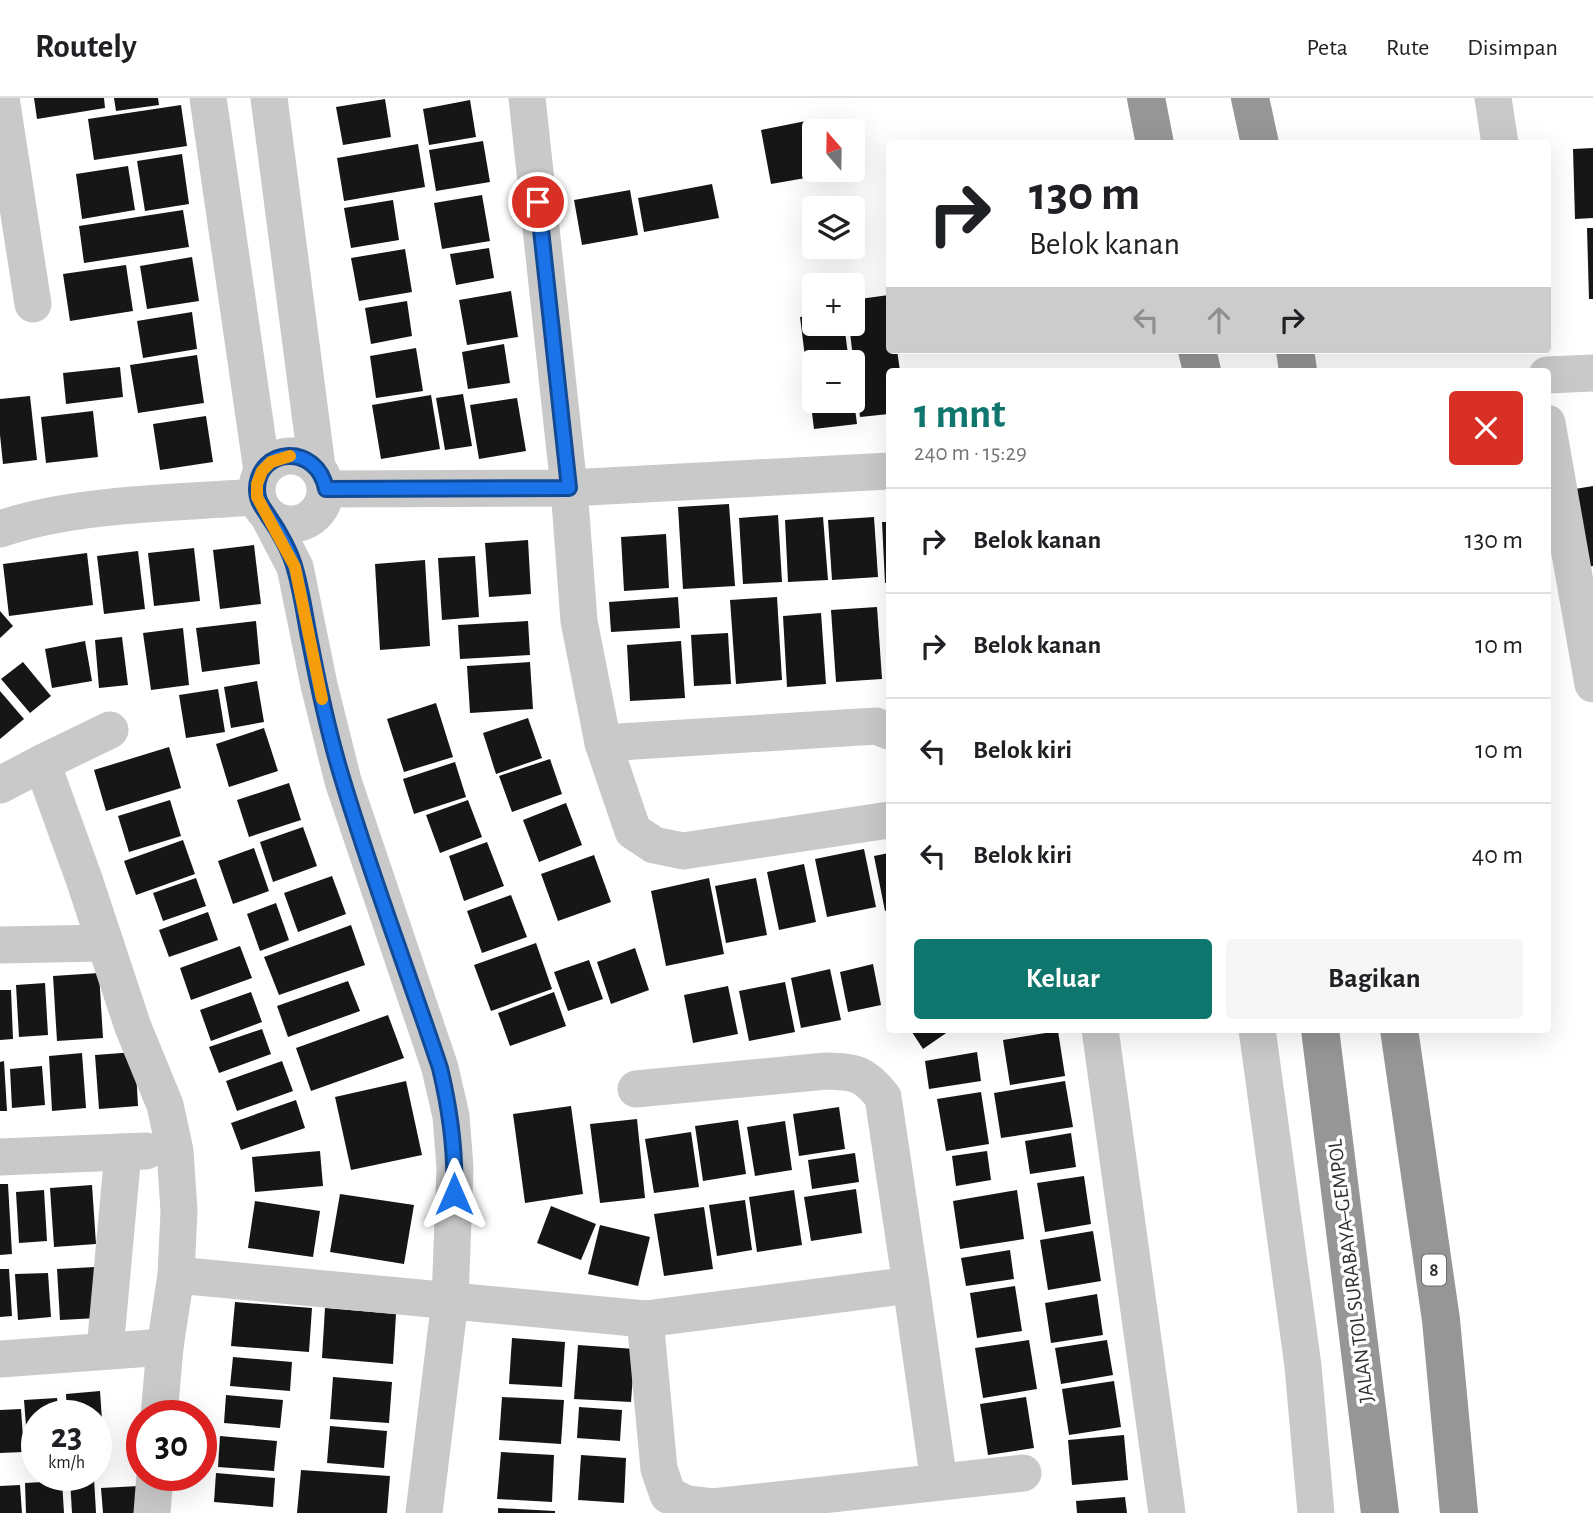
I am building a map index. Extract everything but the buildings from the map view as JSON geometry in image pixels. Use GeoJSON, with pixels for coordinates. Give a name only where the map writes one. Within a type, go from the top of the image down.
{"type":"FeatureCollection","features":[{"type":"Feature","properties":{"kind":"highway"},"geometry":{"type":"LineString","coordinates":[[1146,98],[1154,140]]}},
{"type":"Feature","properties":{"kind":"highway"},"geometry":{"type":"LineString","coordinates":[[1250,98],[1259,140]]}},
{"type":"Feature","properties":{"kind":"highway","name":"JALAN TOL SURABAYA–GEMPOL"},"geometry":{"type":"LineString","coordinates":[[1320,1033],[1380,1513]]}},
{"type":"Feature","properties":{"kind":"highway","name":"8"},"geometry":{"type":"LineString","coordinates":[[1400,1033],[1441,1320],[1459,1513]]}},
{"type":"Feature","properties":{"kind":"street"},"geometry":{"type":"LineString","coordinates":[[1,98],[33,304]]}},
{"type":"Feature","properties":{"kind":"street"},"geometry":{"type":"LineString","coordinates":[[208,98],[263,495],[295,567],[319,685],[343,781],[440,1068],[451,1116],[455,1168],[450,1300],[424,1513]]}},
{"type":"Feature","properties":{"kind":"street"},"geometry":{"type":"LineString","coordinates":[[269,98],[320,489],[295,567]]}},
{"type":"Feature","properties":{"kind":"street"},"geometry":{"type":"LineString","coordinates":[[527,98],[569,488],[579,621],[603,743],[632,831],[654,845],[683,851],[886,820]]}},
{"type":"Feature","properties":{"kind":"street"},"geometry":{"type":"LineString","coordinates":[[1492,98],[1499,140]]}},
{"type":"Feature","properties":{"kind":"street"},"geometry":{"type":"LineString","coordinates":[[1551,375],[1593,373]]}},
{"type":"Feature","properties":{"kind":"street"},"geometry":{"type":"LineString","coordinates":[[1551,443],[1589,633],[1593,684]]}},
{"type":"Feature","properties":{"kind":"street"},"geometry":{"type":"LineString","coordinates":[[282,457],[307,459],[320,489],[307,521],[295,524],[282,523],[263,495],[271,462],[282,457]]}},
{"type":"Feature","properties":{"kind":"street"},"geometry":{"type":"LineString","coordinates":[[320,489],[569,488],[886,471]]}},
{"type":"Feature","properties":{"kind":"street"},"geometry":{"type":"LineString","coordinates":[[0,530],[32,518],[263,495]]}},
{"type":"Feature","properties":{"kind":"street"},"geometry":{"type":"LineString","coordinates":[[603,743],[876,726],[886,730]]}},
{"type":"Feature","properties":{"kind":"street"},"geometry":{"type":"LineString","coordinates":[[0,785],[110,730]]}},
{"type":"Feature","properties":{"kind":"street"},"geometry":{"type":"LineString","coordinates":[[42,762],[133,1027],[165,1105],[175,1151],[179,1212],[176,1275],[160,1400]]}},
{"type":"Feature","properties":{"kind":"street"},"geometry":{"type":"LineString","coordinates":[[0,945],[105,943]]}},
{"type":"Feature","properties":{"kind":"street"},"geometry":{"type":"LineString","coordinates":[[1101,1033],[1167,1513]]}},
{"type":"Feature","properties":{"kind":"street"},"geometry":{"type":"LineString","coordinates":[[1258,1033],[1303,1366],[1316,1513]]}},
{"type":"Feature","properties":{"kind":"street"},"geometry":{"type":"LineString","coordinates":[[636,1089],[826,1071],[848,1072],[868,1079],[883,1097],[939,1482]]}},
{"type":"Feature","properties":{"kind":"street"},"geometry":{"type":"LineString","coordinates":[[0,1157],[175,1151]]}},
{"type":"Feature","properties":{"kind":"street"},"geometry":{"type":"LineString","coordinates":[[105,1350],[123,1152]]}},
{"type":"Feature","properties":{"kind":"street"},"geometry":{"type":"LineString","coordinates":[[176,1275],[645,1319],[911,1285]]}},
{"type":"Feature","properties":{"kind":"street"},"geometry":{"type":"LineString","coordinates":[[645,1319],[659,1469],[668,1495],[687,1504],[713,1507],[1023,1474]]}},
{"type":"Feature","properties":{"kind":"street"},"geometry":{"type":"LineString","coordinates":[[0,1359],[165,1347]]}},
{"type":"Feature","properties":{"kind":"street"},"geometry":{"type":"LineString","coordinates":[[152,1513],[154,1491]]}},
{"type":"Feature","properties":{"kind":"slow traffic"},"geometry":{"type":"LineString","coordinates":[[290,456],[271,462],[262,471],[257,484],[257,497],[295,567],[322,699]]}},
{"type":"Feature","properties":{"kind":"route"},"geometry":{"type":"LineString","coordinates":[[454,1194],[451,1116],[440,1068],[343,781],[319,685],[295,567],[270,517],[261,508],[257,497],[257,484],[262,471],[271,462],[282,457],[295,456],[307,459],[317,467],[324,477],[326,489],[569,488],[538,202]]}}]}
